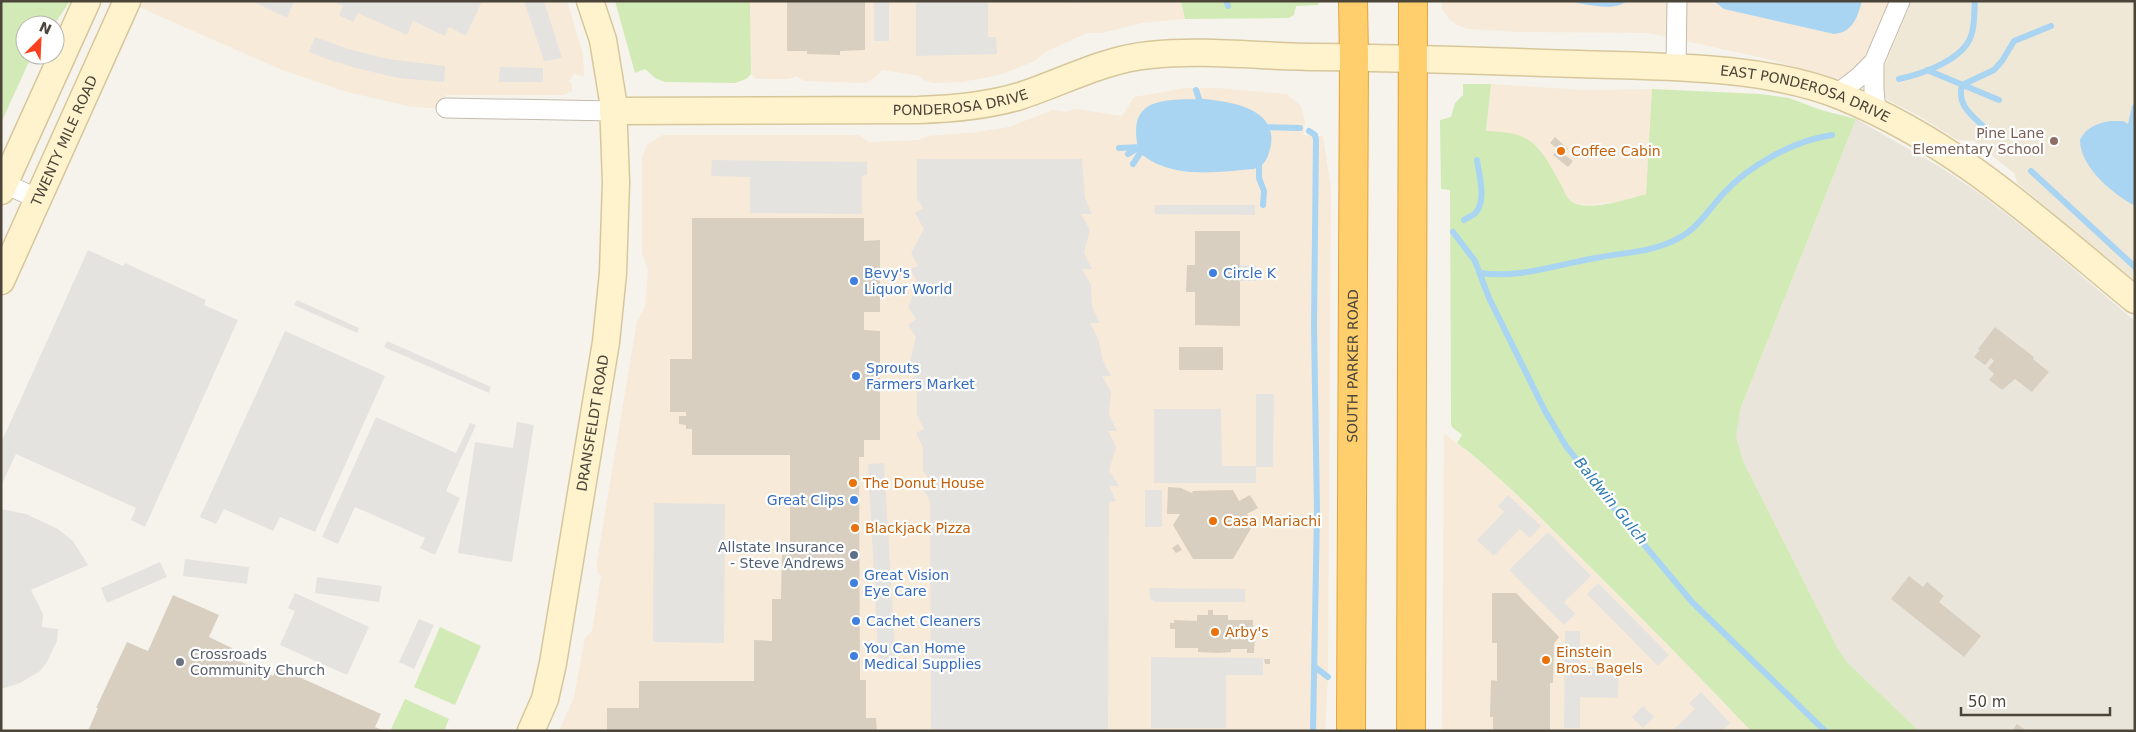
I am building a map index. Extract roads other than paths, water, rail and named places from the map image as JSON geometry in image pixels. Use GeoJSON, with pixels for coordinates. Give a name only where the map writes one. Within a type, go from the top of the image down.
{"type":"FeatureCollection","features":[{"type":"Feature","properties":{"kind":"highway","name":"SOUTH PARKER ROAD"},"geometry":{"type":"LineString","coordinates":[[1351,731],[1354,57],[1352,1]]}},
{"type":"Feature","properties":{"kind":"highway"},"geometry":{"type":"LineString","coordinates":[[1410,731],[1413,1]]}},
{"type":"Feature","properties":{"kind":"street"},"geometry":{"type":"LineString","coordinates":[[38,199],[2,186],[87,1]]}},
{"type":"Feature","properties":{"kind":"street","name":"TWENTY MILE ROAD"},"geometry":{"type":"LineString","coordinates":[[1,281],[127,1]]}},
{"type":"Feature","properties":{"kind":"street"},"geometry":{"type":"LineString","coordinates":[[446,108],[613,111],[611,84],[603,40],[590,1]]}},
{"type":"Feature","properties":{"kind":"street"},"geometry":{"type":"LineString","coordinates":[[1676,67],[1678,1]]}},
{"type":"Feature","properties":{"kind":"street"},"geometry":{"type":"LineString","coordinates":[[1837,94],[1859,77],[1874,62],[1900,1]]}},
{"type":"Feature","properties":{"kind":"street","name":"PONDEROSA DRIVE"},"geometry":{"type":"LineString","coordinates":[[613,111],[951,109],[1005,100],[1099,67],[1150,55],[1178,53],[1413,58]]}},
{"type":"Feature","properties":{"kind":"street","name":"EAST PONDEROSA DRIVE"},"geometry":{"type":"LineString","coordinates":[[1413,58],[1676,67],[1771,77],[1805,84],[1837,94],[1876,111],[1925,137],[1992,182],[2135,300]]}},
{"type":"Feature","properties":{"kind":"street"},"geometry":{"type":"LineString","coordinates":[[1874,62],[1876,111]]}},
{"type":"Feature","properties":{"kind":"street","name":"DRANSFELDT ROAD"},"geometry":{"type":"LineString","coordinates":[[531,731],[541,711],[551,673],[610,317],[616,182],[613,111]]}},
{"type":"Feature","properties":{"kind":"water"},"geometry":{"type":"Polygon","coordinates":[[[1567,1],[1627,1],[1621,5],[1606,7],[1567,1]]]}},
{"type":"Feature","properties":{"kind":"water"},"geometry":{"type":"Polygon","coordinates":[[[1714,1],[1862,1],[1856,18],[1850,27],[1834,34],[1724,9],[1714,1]]]}},
{"type":"Feature","properties":{"kind":"water"},"geometry":{"type":"Polygon","coordinates":[[[1204,99],[1228,102],[1252,110],[1261,116],[1268,125],[1271,135],[1269,153],[1263,164],[1254,169],[1194,172],[1165,167],[1151,161],[1139,152],[1136,134],[1137,120],[1143,111],[1151,105],[1162,101],[1204,99]]]}},
{"type":"Feature","properties":{"kind":"water"},"geometry":{"type":"Polygon","coordinates":[[[2123,121],[2135,128],[2135,206],[2099,179],[2081,150],[2080,140],[2089,129],[2097,124],[2123,121]]]}},
{"type":"Feature","properties":{"kind":"waterway","name":"Baldwin Gulch"},"geometry":{"type":"LineString","coordinates":[[1226,1],[1228,6]]}},
{"type":"Feature","properties":{"kind":"waterway"},"geometry":{"type":"LineString","coordinates":[[1899,79],[1919,74],[1941,65],[1967,45],[1974,23],[1975,1]]}},
{"type":"Feature","properties":{"kind":"waterway"},"geometry":{"type":"LineString","coordinates":[[1983,126],[1969,113],[1963,103],[1961,98],[1962,85],[1994,70],[2014,41],[2051,26]]}},
{"type":"Feature","properties":{"kind":"waterway"},"geometry":{"type":"LineString","coordinates":[[1927,70],[1999,100]]}},
{"type":"Feature","properties":{"kind":"waterway"},"geometry":{"type":"LineString","coordinates":[[1196,90],[1201,105]]}},
{"type":"Feature","properties":{"kind":"waterway"},"geometry":{"type":"LineString","coordinates":[[2129,133],[2135,107]]}},
{"type":"Feature","properties":{"kind":"waterway"},"geometry":{"type":"LineString","coordinates":[[1261,127],[1300,128]]}},
{"type":"Feature","properties":{"kind":"waterway"},"geometry":{"type":"LineString","coordinates":[[1309,131],[1315,135],[1316,140],[1314,326],[1317,512],[1313,731]]}},
{"type":"Feature","properties":{"kind":"waterway"},"geometry":{"type":"LineString","coordinates":[[1480,273],[1509,274],[1539,270],[1642,251],[1664,245],[1674,241],[1700,222],[1733,184],[1759,164],[1803,142],[1832,135]]}},
{"type":"Feature","properties":{"kind":"waterway"},"geometry":{"type":"LineString","coordinates":[[1133,164],[1144,147]]}},
{"type":"Feature","properties":{"kind":"waterway"},"geometry":{"type":"LineString","coordinates":[[1119,148],[1145,147]]}},
{"type":"Feature","properties":{"kind":"waterway"},"geometry":{"type":"LineString","coordinates":[[1128,154],[1138,148]]}},
{"type":"Feature","properties":{"kind":"waterway"},"geometry":{"type":"LineString","coordinates":[[1259,160],[1259,178],[1264,191],[1263,205]]}},
{"type":"Feature","properties":{"kind":"waterway"},"geometry":{"type":"LineString","coordinates":[[1464,220],[1476,213],[1480,206],[1481,186],[1477,160]]}},
{"type":"Feature","properties":{"kind":"waterway"},"geometry":{"type":"LineString","coordinates":[[2031,171],[2135,267]]}},
{"type":"Feature","properties":{"kind":"waterway","name":"Baldwin Gulch"},"geometry":{"type":"LineString","coordinates":[[1453,232],[1475,261],[1489,298],[1545,411],[1566,446],[1621,517],[1692,602],[1825,731]]}},
{"type":"Feature","properties":{"kind":"waterway"},"geometry":{"type":"LineString","coordinates":[[1316,668],[1328,677]]}},
{"type":"Feature","properties":{"kind":"place","name":"Pine Lane Elementary School"},"geometry":{"type":"Point","coordinates":[2054,141]}},
{"type":"Feature","properties":{"kind":"place","name":"Coffee Cabin"},"geometry":{"type":"Point","coordinates":[1561,151]}},
{"type":"Feature","properties":{"kind":"place","name":"Circle K"},"geometry":{"type":"Point","coordinates":[1213,273]}},
{"type":"Feature","properties":{"kind":"place","name":"Bevy's Liquor World"},"geometry":{"type":"Point","coordinates":[854,281]}},
{"type":"Feature","properties":{"kind":"place","name":"Sprouts Farmers Market"},"geometry":{"type":"Point","coordinates":[856,376]}},
{"type":"Feature","properties":{"kind":"place","name":"The Donut House"},"geometry":{"type":"Point","coordinates":[853,483]}},
{"type":"Feature","properties":{"kind":"place","name":"Great Clips"},"geometry":{"type":"Point","coordinates":[854,500]}},
{"type":"Feature","properties":{"kind":"place","name":"Casa Mariachi"},"geometry":{"type":"Point","coordinates":[1213,521]}},
{"type":"Feature","properties":{"kind":"place","name":"Blackjack Pizza"},"geometry":{"type":"Point","coordinates":[855,528]}},
{"type":"Feature","properties":{"kind":"place","name":"Allstate Insurance - Steve Andrews"},"geometry":{"type":"Point","coordinates":[854,555]}},
{"type":"Feature","properties":{"kind":"place","name":"Great Vision Eye Care"},"geometry":{"type":"Point","coordinates":[854,583]}},
{"type":"Feature","properties":{"kind":"place","name":"Cachet Cleaners"},"geometry":{"type":"Point","coordinates":[856,621]}},
{"type":"Feature","properties":{"kind":"place","name":"Arby's"},"geometry":{"type":"Point","coordinates":[1215,632]}},
{"type":"Feature","properties":{"kind":"place","name":"You Can Home Medical Supplies"},"geometry":{"type":"Point","coordinates":[854,656]}},
{"type":"Feature","properties":{"kind":"place","name":"Einstein Bros. Bagels"},"geometry":{"type":"Point","coordinates":[1546,660]}},
{"type":"Feature","properties":{"kind":"place","name":"Crossroads Community Church"},"geometry":{"type":"Point","coordinates":[180,662]}}]}
